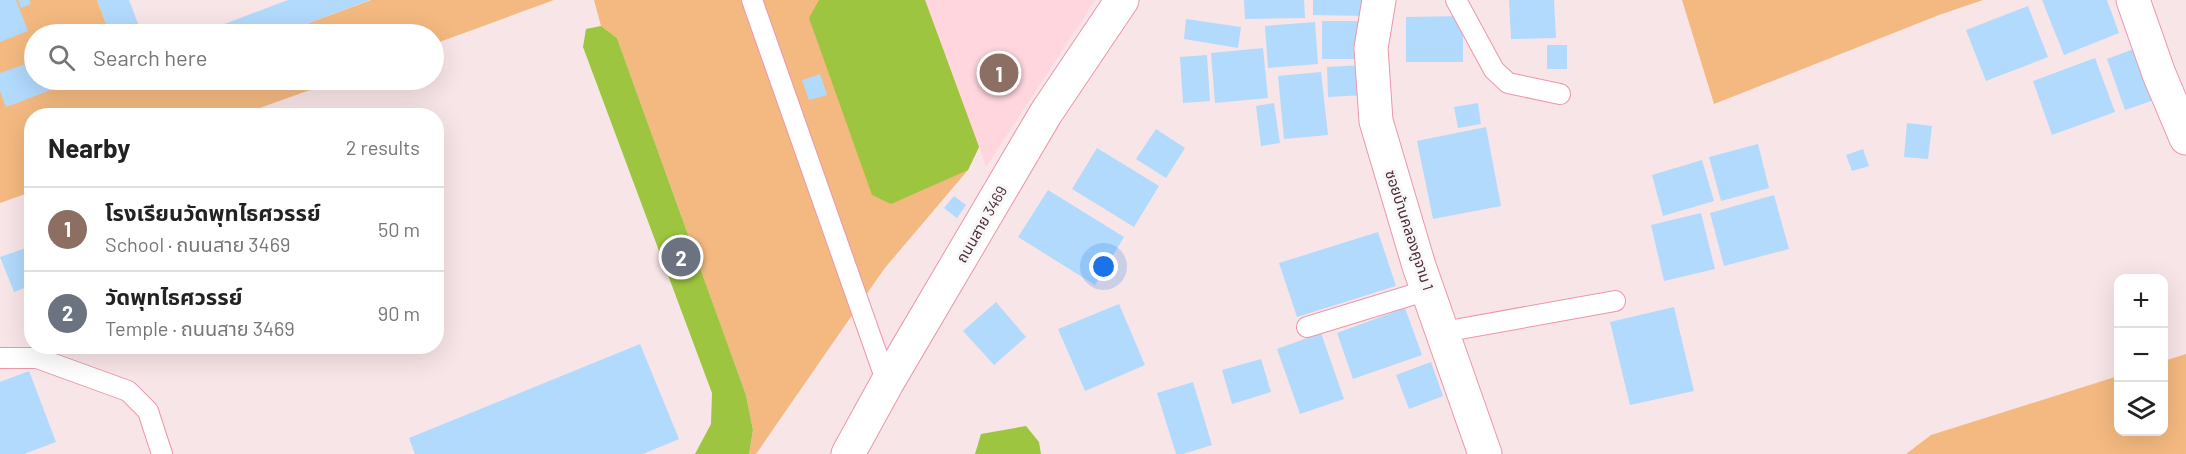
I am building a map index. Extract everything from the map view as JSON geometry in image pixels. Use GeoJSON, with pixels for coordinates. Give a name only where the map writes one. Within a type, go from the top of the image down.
{"type":"FeatureCollection","features":[{"type":"Feature","properties":{"kind":"street","name":"ถนนสาย 3469"},"geometry":{"type":"LineString","coordinates":[[848,454],[887,383],[1046,113],[1122,0]]}},
{"type":"Feature","properties":{"kind":"street","name":"ซอยบ้านคลองคูจาม 1"},"geometry":{"type":"LineString","coordinates":[[1379,0],[1371,48],[1376,121],[1419,267],[1485,454]]}},
{"type":"Feature","properties":{"kind":"street"},"geometry":{"type":"LineString","coordinates":[[2133,0],[2159,74],[2186,138]]}},
{"type":"Feature","properties":{"kind":"lane"},"geometry":{"type":"LineString","coordinates":[[752,0],[887,383]]}},
{"type":"Feature","properties":{"kind":"lane"},"geometry":{"type":"LineString","coordinates":[[1456,0],[1494,70],[1508,83],[1560,94]]}},
{"type":"Feature","properties":{"kind":"lane"},"geometry":{"type":"LineString","coordinates":[[1307,327],[1428,290]]}},
{"type":"Feature","properties":{"kind":"lane"},"geometry":{"type":"LineString","coordinates":[[1443,332],[1615,302]]}},
{"type":"Feature","properties":{"kind":"lane"},"geometry":{"type":"LineString","coordinates":[[0,358],[37,358],[128,391],[148,411],[162,454]]}},
{"type":"Feature","properties":{"kind":"shaded area"},"geometry":{"type":"Polygon","coordinates":[[[0,0],[97,0],[106,24],[24,24],[24,90],[310,90],[260,108],[24,108],[24,194],[0,203],[0,0]]]}},
{"type":"Feature","properties":{"kind":"shaded area"},"geometry":{"type":"Polygon","coordinates":[[[371,0],[554,0],[444,40],[444,24],[306,24],[371,0]]]}},
{"type":"Feature","properties":{"kind":"shaded area"},"geometry":{"type":"Polygon","coordinates":[[[594,0],[925,0],[979,147],[968,170],[884,269],[756,454],[749,454],[753,430],[746,395],[617,38],[601,26],[594,0]]]}},
{"type":"Feature","properties":{"kind":"shaded area"},"geometry":{"type":"Polygon","coordinates":[[[819,0],[925,0],[979,147],[968,170],[891,204],[872,195],[809,18],[819,0]]]}},
{"type":"Feature","properties":{"kind":"shaded area"},"geometry":{"type":"Polygon","coordinates":[[[925,0],[1095,0],[986,167],[979,147],[925,0]]]}},
{"type":"Feature","properties":{"kind":"shaded area"},"geometry":{"type":"Polygon","coordinates":[[[1682,0],[1983,0],[1939,15],[1714,104],[1682,0]]]}},
{"type":"Feature","properties":{"kind":"shaded area"},"geometry":{"type":"Polygon","coordinates":[[[601,26],[617,38],[746,395],[753,430],[749,454],[695,454],[711,424],[712,393],[583,47],[586,29],[601,26]]]}},
{"type":"Feature","properties":{"kind":"shaded area"},"geometry":{"type":"Polygon","coordinates":[[[2186,354],[2186,454],[1906,454],[1931,435],[2114,377],[2114,436],[2168,436],[2168,360],[2186,354]]]}},
{"type":"Feature","properties":{"kind":"shaded area"},"geometry":{"type":"Polygon","coordinates":[[[1026,426],[1039,442],[1041,454],[975,454],[981,434],[1026,426]]]}},
{"type":"Feature","properties":{"kind":"building"},"geometry":{"type":"Polygon","coordinates":[[[0,0],[16,0],[25,24],[24,33],[0,42],[0,0]]]}},
{"type":"Feature","properties":{"kind":"building"},"geometry":{"type":"Polygon","coordinates":[[[18,0],[29,0],[31,4],[21,8],[18,0]]]}},
{"type":"Feature","properties":{"kind":"building"},"geometry":{"type":"Polygon","coordinates":[[[97,0],[129,0],[138,24],[106,24],[97,0]]]}},
{"type":"Feature","properties":{"kind":"building"},"geometry":{"type":"Polygon","coordinates":[[[288,0],[370,0],[306,24],[224,24],[288,0]]]}},
{"type":"Feature","properties":{"kind":"building"},"geometry":{"type":"Polygon","coordinates":[[[1244,0],[1304,0],[1305,18],[1245,19],[1244,0]]]}},
{"type":"Feature","properties":{"kind":"building"},"geometry":{"type":"Polygon","coordinates":[[[1313,0],[1367,0],[1366,16],[1313,15],[1313,0]]]}},
{"type":"Feature","properties":{"kind":"building"},"geometry":{"type":"Polygon","coordinates":[[[1509,0],[1554,0],[1556,38],[1511,39],[1509,0]]]}},
{"type":"Feature","properties":{"kind":"building"},"geometry":{"type":"Polygon","coordinates":[[[2042,0],[2107,0],[2119,33],[2064,55],[2042,0]]]}},
{"type":"Feature","properties":{"kind":"building"},"geometry":{"type":"Polygon","coordinates":[[[2028,6],[2048,57],[1986,81],[1966,30],[2028,6]]]}},
{"type":"Feature","properties":{"kind":"building"},"geometry":{"type":"Polygon","coordinates":[[[1463,16],[1463,62],[1406,62],[1406,17],[1463,16]]]}},
{"type":"Feature","properties":{"kind":"building"},"geometry":{"type":"Polygon","coordinates":[[[1186,19],[1241,27],[1238,48],[1184,39],[1186,19]]]}},
{"type":"Feature","properties":{"kind":"building"},"geometry":{"type":"Polygon","coordinates":[[[1322,21],[1359,21],[1359,59],[1322,59],[1322,21]]]}},
{"type":"Feature","properties":{"kind":"building"},"geometry":{"type":"Polygon","coordinates":[[[1315,22],[1318,64],[1268,68],[1265,26],[1315,22]]]}},
{"type":"Feature","properties":{"kind":"building"},"geometry":{"type":"Polygon","coordinates":[[[1547,45],[1567,45],[1567,69],[1547,69],[1547,45]]]}},
{"type":"Feature","properties":{"kind":"building"},"geometry":{"type":"Polygon","coordinates":[[[2139,47],[2157,99],[2125,110],[2107,59],[2139,47]]]}},
{"type":"Feature","properties":{"kind":"building"},"geometry":{"type":"Polygon","coordinates":[[[1263,48],[1268,98],[1215,103],[1211,53],[1263,48]]]}},
{"type":"Feature","properties":{"kind":"building"},"geometry":{"type":"Polygon","coordinates":[[[1207,55],[1210,101],[1183,103],[1180,57],[1207,55]]]}},
{"type":"Feature","properties":{"kind":"building"},"geometry":{"type":"Polygon","coordinates":[[[2095,58],[2115,112],[2052,135],[2033,81],[2095,58]]]}},
{"type":"Feature","properties":{"kind":"building"},"geometry":{"type":"Polygon","coordinates":[[[24,65],[24,90],[51,90],[6,107],[0,91],[0,73],[24,65]]]}},
{"type":"Feature","properties":{"kind":"building"},"geometry":{"type":"Polygon","coordinates":[[[1363,65],[1365,95],[1328,97],[1327,67],[1363,65]]]}},
{"type":"Feature","properties":{"kind":"building"},"geometry":{"type":"Polygon","coordinates":[[[1321,72],[1328,135],[1284,139],[1278,76],[1321,72]]]}},
{"type":"Feature","properties":{"kind":"building"},"geometry":{"type":"Polygon","coordinates":[[[820,74],[827,95],[809,100],[802,80],[820,74]]]}},
{"type":"Feature","properties":{"kind":"building"},"geometry":{"type":"Polygon","coordinates":[[[1274,103],[1280,143],[1261,146],[1256,106],[1274,103]]]}},
{"type":"Feature","properties":{"kind":"building"},"geometry":{"type":"Polygon","coordinates":[[[1478,103],[1481,124],[1458,128],[1454,107],[1478,103]]]}},
{"type":"Feature","properties":{"kind":"building"},"geometry":{"type":"Polygon","coordinates":[[[1907,123],[1932,126],[1928,159],[1904,157],[1907,123]]]}},
{"type":"Feature","properties":{"kind":"building"},"geometry":{"type":"Polygon","coordinates":[[[1486,127],[1501,206],[1433,219],[1417,141],[1486,127]]]}},
{"type":"Feature","properties":{"kind":"building"},"geometry":{"type":"Polygon","coordinates":[[[1156,129],[1185,148],[1166,178],[1136,159],[1156,129]]]}},
{"type":"Feature","properties":{"kind":"building"},"geometry":{"type":"Polygon","coordinates":[[[1758,144],[1769,188],[1721,201],[1709,157],[1758,144]]]}},
{"type":"Feature","properties":{"kind":"building"},"geometry":{"type":"Polygon","coordinates":[[[1097,148],[1159,186],[1134,227],[1072,189],[1097,148]]]}},
{"type":"Feature","properties":{"kind":"building"},"geometry":{"type":"Polygon","coordinates":[[[1863,149],[1869,166],[1852,171],[1846,155],[1863,149]]]}},
{"type":"Feature","properties":{"kind":"building"},"geometry":{"type":"Polygon","coordinates":[[[1702,160],[1714,201],[1663,216],[1652,175],[1702,160]]]}},
{"type":"Feature","properties":{"kind":"building"},"geometry":{"type":"Polygon","coordinates":[[[1048,190],[1124,237],[1095,285],[1018,237],[1048,190]]]}},
{"type":"Feature","properties":{"kind":"building"},"geometry":{"type":"Polygon","coordinates":[[[1774,195],[1789,249],[1724,266],[1710,213],[1774,195]]]}},
{"type":"Feature","properties":{"kind":"building"},"geometry":{"type":"Polygon","coordinates":[[[954,196],[966,205],[957,218],[944,208],[954,196]]]}},
{"type":"Feature","properties":{"kind":"building"},"geometry":{"type":"Polygon","coordinates":[[[1701,213],[1715,269],[1664,281],[1651,225],[1701,213]]]}},
{"type":"Feature","properties":{"kind":"building"},"geometry":{"type":"Polygon","coordinates":[[[1378,232],[1396,286],[1297,317],[1279,263],[1378,232]]]}},
{"type":"Feature","properties":{"kind":"building"},"geometry":{"type":"Polygon","coordinates":[[[24,249],[24,288],[14,292],[0,257],[24,249]]]}},
{"type":"Feature","properties":{"kind":"building"},"geometry":{"type":"Polygon","coordinates":[[[996,302],[1026,337],[994,365],[963,331],[996,302]]]}},
{"type":"Feature","properties":{"kind":"building"},"geometry":{"type":"Polygon","coordinates":[[[1119,304],[1145,365],[1085,391],[1058,329],[1119,304]]]}},
{"type":"Feature","properties":{"kind":"building"},"geometry":{"type":"Polygon","coordinates":[[[1674,307],[1694,391],[1630,405],[1610,322],[1674,307]]]}},
{"type":"Feature","properties":{"kind":"building"},"geometry":{"type":"Polygon","coordinates":[[[1405,308],[1422,355],[1353,379],[1337,333],[1405,308]]]}},
{"type":"Feature","properties":{"kind":"building"},"geometry":{"type":"Polygon","coordinates":[[[1321,333],[1344,399],[1300,414],[1277,349],[1321,333]]]}},
{"type":"Feature","properties":{"kind":"building"},"geometry":{"type":"Polygon","coordinates":[[[640,344],[679,439],[643,454],[415,454],[409,438],[640,344]]]}},
{"type":"Feature","properties":{"kind":"building"},"geometry":{"type":"Polygon","coordinates":[[[1261,359],[1271,392],[1232,404],[1222,370],[1261,359]]]}},
{"type":"Feature","properties":{"kind":"building"},"geometry":{"type":"Polygon","coordinates":[[[1431,362],[1443,396],[1409,409],[1396,375],[1431,362]]]}},
{"type":"Feature","properties":{"kind":"building"},"geometry":{"type":"Polygon","coordinates":[[[29,371],[56,442],[24,454],[0,454],[0,382],[29,371]]]}},
{"type":"Feature","properties":{"kind":"building"},"geometry":{"type":"Polygon","coordinates":[[[1193,382],[1212,445],[1176,454],[1157,393],[1193,382]]]}},
{"type":"Feature","properties":{"kind":"place","name":"โรงเรียนวัดพุทไธศวรรย์"},"geometry":{"type":"Point","coordinates":[999,73]}},
{"type":"Feature","properties":{"kind":"place","name":"วัดพุทไธศวรรย์"},"geometry":{"type":"Point","coordinates":[681,257]}}]}
